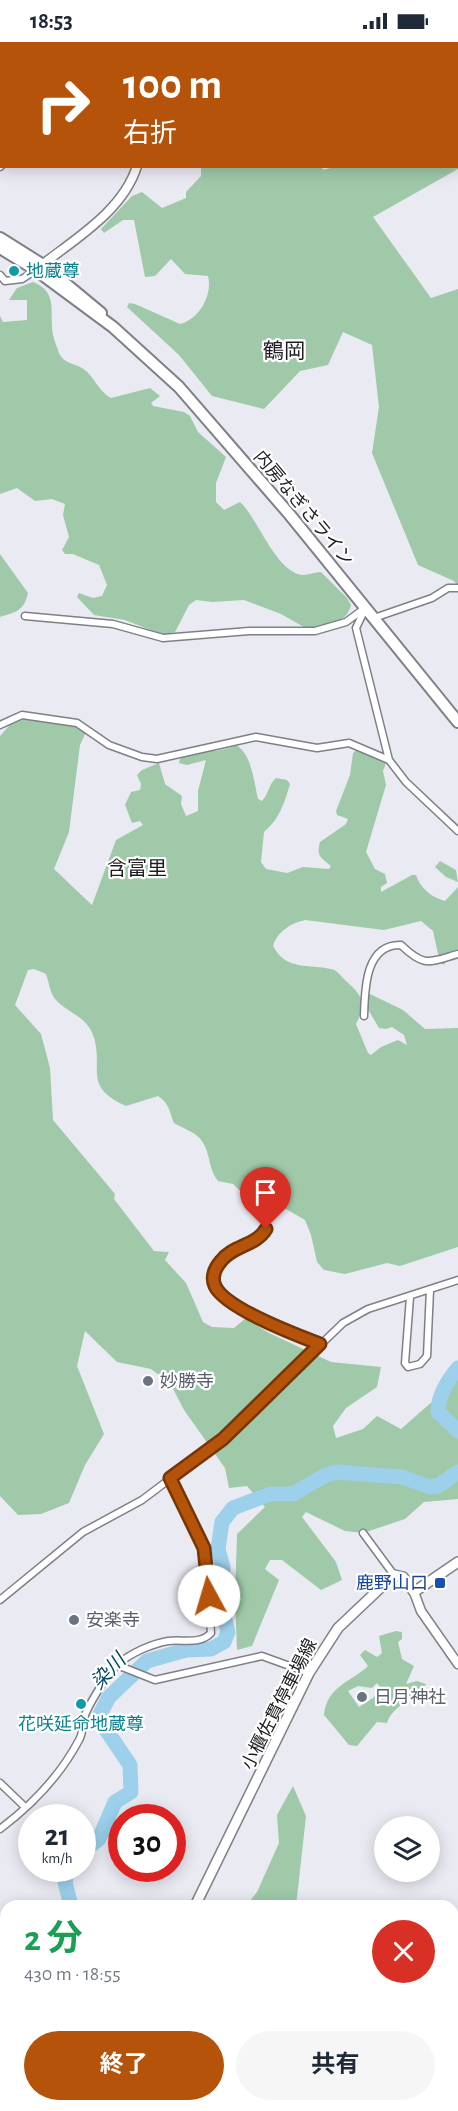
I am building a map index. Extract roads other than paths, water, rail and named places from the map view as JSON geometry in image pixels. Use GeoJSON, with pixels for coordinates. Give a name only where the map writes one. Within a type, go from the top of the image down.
{"type":"FeatureCollection","features":[{"type":"Feature","properties":{"kind":"highway","name":"内房なぎさライン"},"geometry":{"type":"LineString","coordinates":[[0,238],[147,356],[209,420],[458,722]]}},
{"type":"Feature","properties":{"kind":"highway","name":"内房なぎさライン"},"geometry":{"type":"LineString","coordinates":[[0,248],[39,267]]}},
{"type":"Feature","properties":{"kind":"main road"},"geometry":{"type":"LineString","coordinates":[[394,1575],[403,1577],[414,1592],[458,1562]]}},
{"type":"Feature","properties":{"kind":"main road","name":"小櫃佐貫停車場線"},"geometry":{"type":"LineString","coordinates":[[198,1900],[309,1673],[338,1628],[394,1575]]}},
{"type":"Feature","properties":{"kind":"street"},"geometry":{"type":"LineString","coordinates":[[0,275],[5,281],[13,282],[39,267],[121,200],[132,182],[136,168]]}},
{"type":"Feature","properties":{"kind":"street"},"geometry":{"type":"LineString","coordinates":[[373,618],[432,598],[448,588],[458,588]]}},
{"type":"Feature","properties":{"kind":"street"},"geometry":{"type":"LineString","coordinates":[[25,616],[114,624],[163,638],[249,631],[315,631],[346,622],[365,608]]}},
{"type":"Feature","properties":{"kind":"street"},"geometry":{"type":"LineString","coordinates":[[365,608],[356,628],[389,760],[406,782],[458,831]]}},
{"type":"Feature","properties":{"kind":"street"},"geometry":{"type":"LineString","coordinates":[[0,725],[22,715],[77,723],[109,745],[142,757],[158,759],[256,737],[317,748],[349,744],[389,760]]}},
{"type":"Feature","properties":{"kind":"street"},"geometry":{"type":"LineString","coordinates":[[364,1016],[363,993],[367,975],[373,962],[387,949],[401,945],[422,962],[430,963],[458,954]]}},
{"type":"Feature","properties":{"kind":"street"},"geometry":{"type":"LineString","coordinates":[[266,1229],[256,1241],[231,1251],[222,1259],[214,1271],[213,1280],[216,1289],[247,1312],[320,1344]]}},
{"type":"Feature","properties":{"kind":"street"},"geometry":{"type":"LineString","coordinates":[[0,1599],[83,1532],[142,1500],[223,1439],[343,1323],[368,1309],[458,1280]]}},
{"type":"Feature","properties":{"kind":"street"},"geometry":{"type":"LineString","coordinates":[[411,1297],[405,1363],[408,1367],[420,1364],[427,1356],[430,1290]]}},
{"type":"Feature","properties":{"kind":"street"},"geometry":{"type":"LineString","coordinates":[[29,1804],[44,1791],[69,1757],[81,1738],[83,1720],[90,1704],[119,1666],[153,1645],[168,1641],[200,1640],[211,1633],[204,1548],[170,1478]]}},
{"type":"Feature","properties":{"kind":"street"},"geometry":{"type":"LineString","coordinates":[[363,1533],[394,1575]]}},
{"type":"Feature","properties":{"kind":"street"},"geometry":{"type":"LineString","coordinates":[[414,1592],[421,1611],[458,1664]]}},
{"type":"Feature","properties":{"kind":"street"},"geometry":{"type":"LineString","coordinates":[[119,1666],[149,1679],[212,1669],[262,1656],[309,1673]]}},
{"type":"Feature","properties":{"kind":"street"},"geometry":{"type":"LineString","coordinates":[[0,1784],[22,1804]]}},
{"type":"Feature","properties":{"kind":"street"},"geometry":{"type":"LineString","coordinates":[[0,1828],[18,1813]]}},
{"type":"Feature","properties":{"kind":"waterway","name":"染川"},"geometry":{"type":"LineString","coordinates":[[458,1368],[444,1388],[438,1412],[458,1431]]}},
{"type":"Feature","properties":{"kind":"waterway","name":"染川"},"geometry":{"type":"LineString","coordinates":[[96,1841],[115,1802],[131,1792],[130,1765],[98,1718],[109,1697],[147,1661],[186,1650],[211,1649],[224,1642],[228,1632],[220,1600],[223,1567],[218,1549],[222,1522],[233,1508],[270,1494],[293,1494],[326,1475],[337,1472],[402,1477],[430,1487],[438,1486],[458,1472]]}},
{"type":"Feature","properties":{"kind":"waterway","name":"染川"},"geometry":{"type":"LineString","coordinates":[[65,1882],[70,1900]]}},
{"type":"Feature","properties":{"kind":"place","name":"地蔵尊"},"geometry":{"type":"Point","coordinates":[14,271]}},
{"type":"Feature","properties":{"kind":"place","name":"妙勝寺"},"geometry":{"type":"Point","coordinates":[148,1381]}},
{"type":"Feature","properties":{"kind":"place","name":"鹿野山口"},"geometry":{"type":"Point","coordinates":[440,1583]}},
{"type":"Feature","properties":{"kind":"place","name":"安楽寺"},"geometry":{"type":"Point","coordinates":[74,1620]}},
{"type":"Feature","properties":{"kind":"place","name":"日月神社"},"geometry":{"type":"Point","coordinates":[362,1697]}},
{"type":"Feature","properties":{"kind":"place","name":"花咲延命地蔵尊"},"geometry":{"type":"Point","coordinates":[81,1704]}},
{"type":"Feature","properties":{"kind":"district","name":"鶴岡"},"geometry":{"type":"Point","coordinates":[284,351]}},
{"type":"Feature","properties":{"kind":"district","name":"含富里"},"geometry":{"type":"Point","coordinates":[137,868]}}]}
